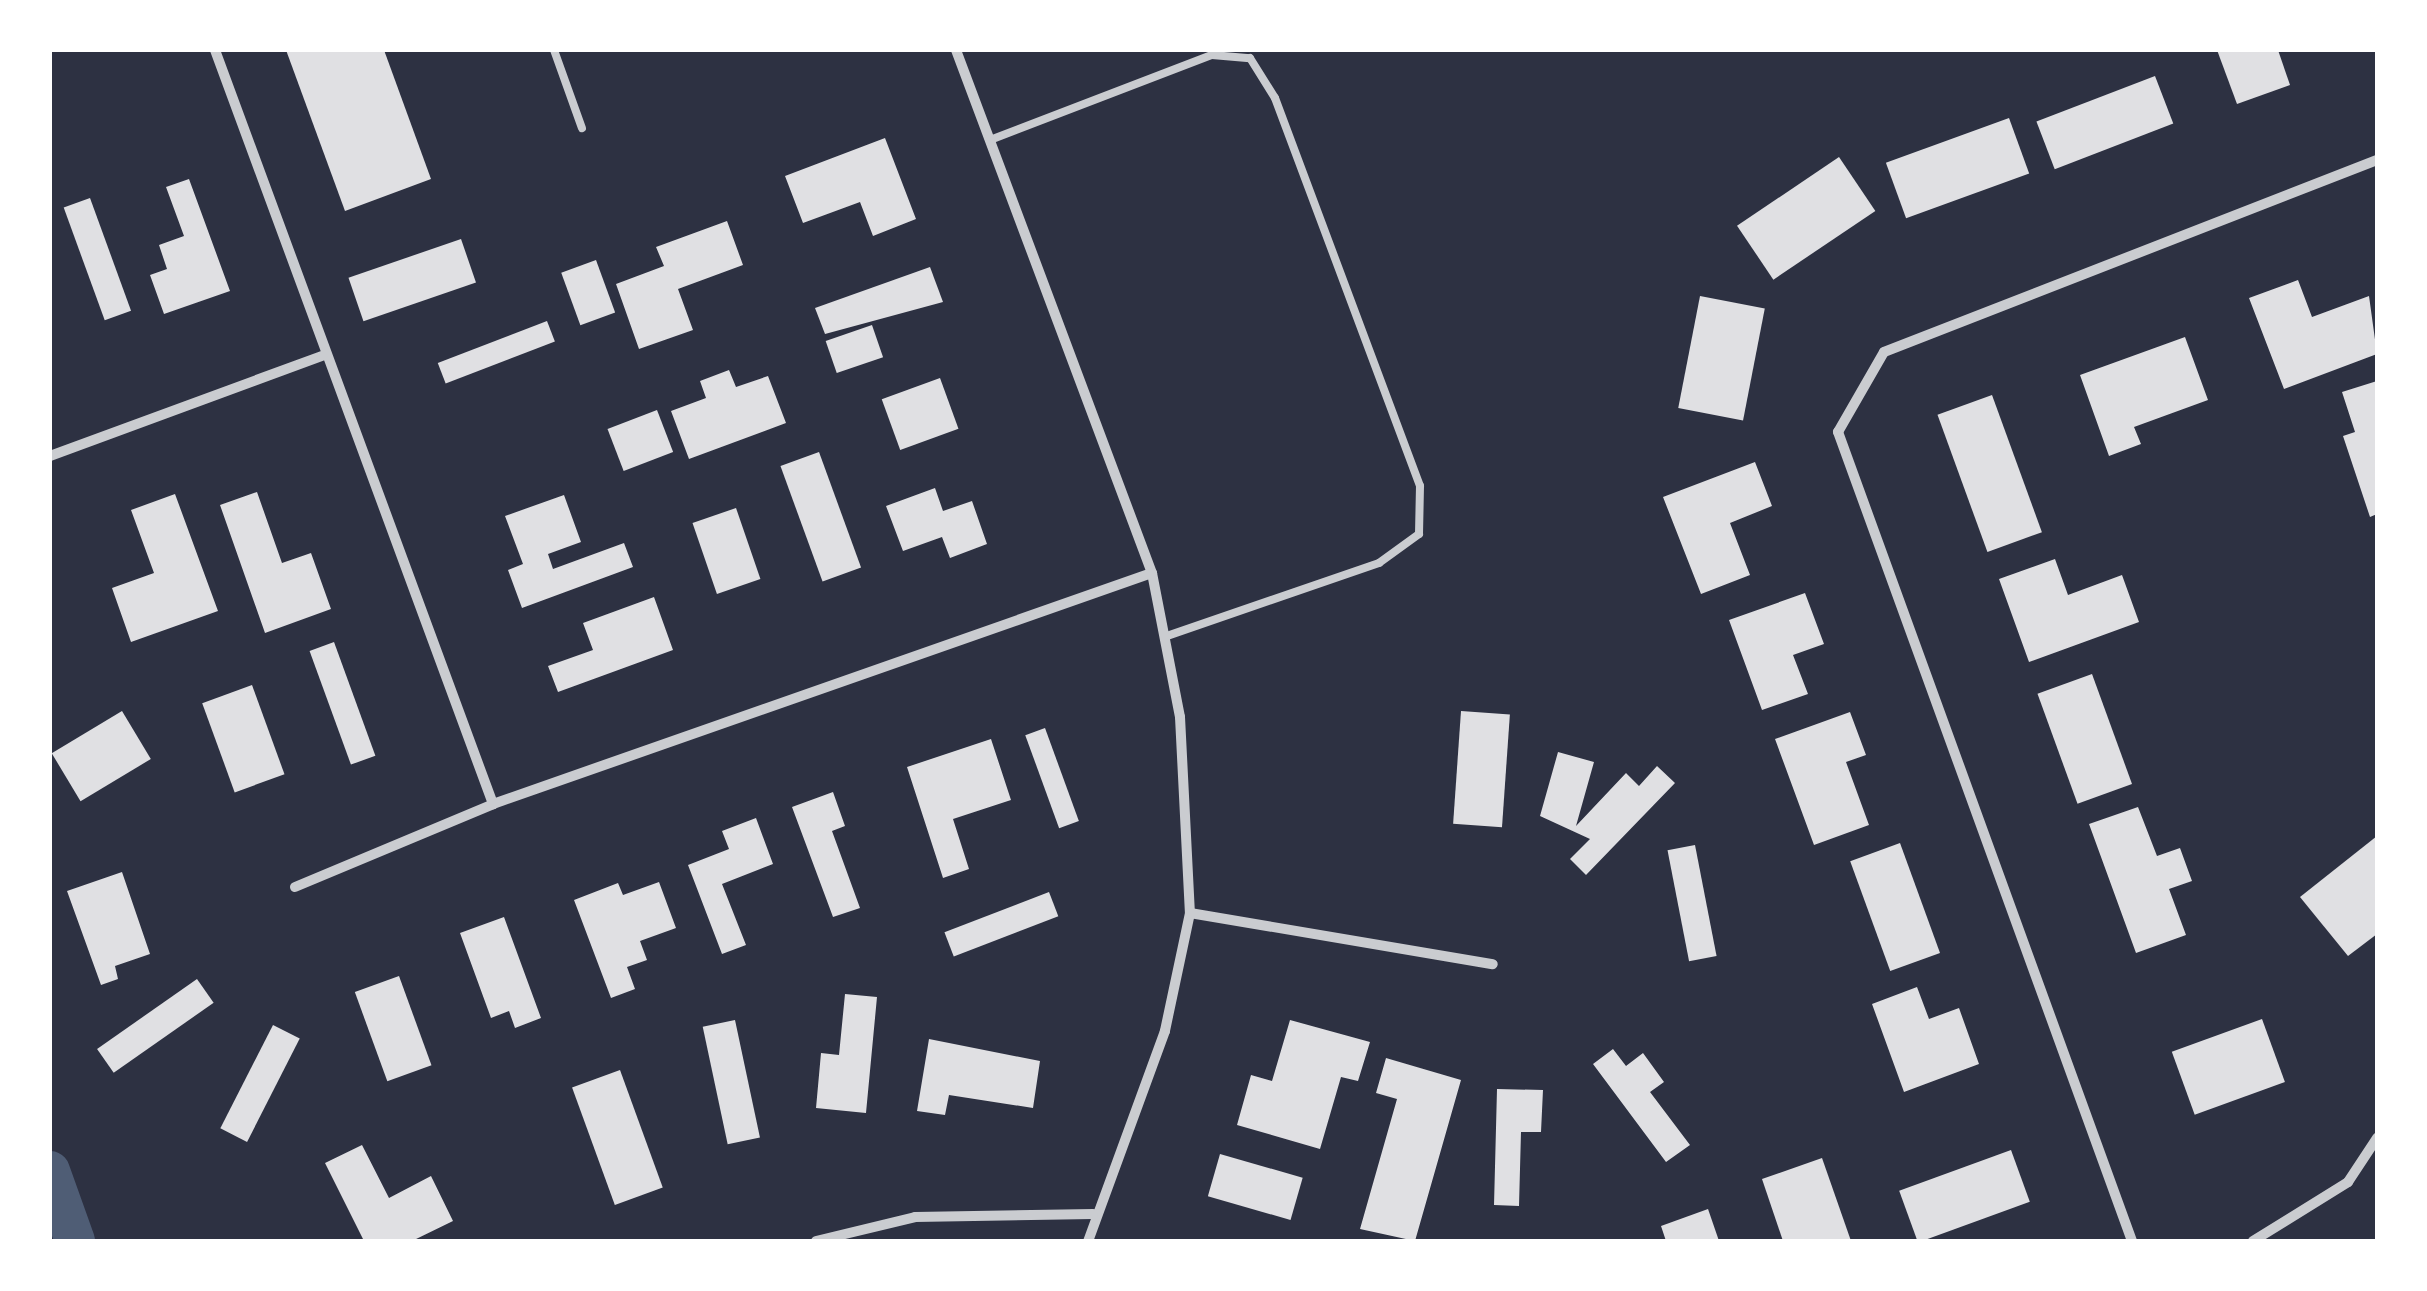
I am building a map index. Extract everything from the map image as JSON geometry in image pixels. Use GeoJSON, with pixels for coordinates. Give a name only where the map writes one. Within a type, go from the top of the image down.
{"type":"FeatureCollection","features":[{"type":"Feature","properties":{"kind":"street"},"geometry":{"type":"LineString","coordinates":[[215,50],[322,356],[492,804]]}},
{"type":"Feature","properties":{"kind":"street"},"geometry":{"type":"LineString","coordinates":[[956,50],[1152,573],[1194,845],[1190,913],[1165,1031],[1093,1214],[1088,1241]]}},
{"type":"Feature","properties":{"kind":"street"},"geometry":{"type":"LineString","coordinates":[[2132,1241],[1838,432],[1884,352],[2377,160]]}},
{"type":"Feature","properties":{"kind":"street"},"geometry":{"type":"LineString","coordinates":[[50,456],[322,356]]}},
{"type":"Feature","properties":{"kind":"street"},"geometry":{"type":"LineString","coordinates":[[295,887],[492,804],[1152,573]]}},
{"type":"Feature","properties":{"kind":"street"},"geometry":{"type":"LineString","coordinates":[[1190,913],[1493,964]]}},
{"type":"Feature","properties":{"kind":"street"},"geometry":{"type":"LineString","coordinates":[[2254,1241],[2348,1182],[2377,1138]]}},
{"type":"Feature","properties":{"kind":"street"},"geometry":{"type":"LineString","coordinates":[[816,1241],[914,1217],[1093,1214]]}},
{"type":"Feature","properties":{"kind":"lane"},"geometry":{"type":"LineString","coordinates":[[554,50],[582,128]]}},
{"type":"Feature","properties":{"kind":"lane"},"geometry":{"type":"LineString","coordinates":[[990,140],[1212,56],[1250,58],[1275,98],[1420,486],[1419,534],[1379,563],[1164,636]]}},
{"type":"Feature","properties":{"kind":"building"},"geometry":{"type":"Polygon","coordinates":[[[286,50],[384,50],[431,179],[345,211],[286,50]]]}},
{"type":"Feature","properties":{"kind":"building"},"geometry":{"type":"Polygon","coordinates":[[[2217,50],[2278,50],[2290,85],[2237,104],[2217,50]]]}},
{"type":"Feature","properties":{"kind":"building"},"geometry":{"type":"Polygon","coordinates":[[[2155,76],[2173,124],[2055,169],[2036,122],[2155,76]]]}},
{"type":"Feature","properties":{"kind":"building"},"geometry":{"type":"Polygon","coordinates":[[[2009,118],[2029,173],[1906,218],[1886,163],[2009,118]]]}},
{"type":"Feature","properties":{"kind":"building"},"geometry":{"type":"Polygon","coordinates":[[[885,138],[916,219],[873,236],[860,202],[803,223],[785,176],[885,138]]]}},
{"type":"Feature","properties":{"kind":"building"},"geometry":{"type":"Polygon","coordinates":[[[1839,157],[1875,211],[1773,280],[1737,226],[1839,157]]]}},
{"type":"Feature","properties":{"kind":"building"},"geometry":{"type":"Polygon","coordinates":[[[189,179],[230,291],[164,314],[150,275],[167,269],[159,245],[184,236],[166,187],[189,179]]]}},
{"type":"Feature","properties":{"kind":"building"},"geometry":{"type":"Polygon","coordinates":[[[90,198],[131,311],[105,320],[64,208],[90,198]]]}},
{"type":"Feature","properties":{"kind":"building"},"geometry":{"type":"Polygon","coordinates":[[[727,221],[743,265],[678,289],[693,330],[639,349],[616,284],[664,266],[656,247],[727,221]]]}},
{"type":"Feature","properties":{"kind":"building"},"geometry":{"type":"Polygon","coordinates":[[[461,239],[476,282],[363,321],[348,278],[461,239]]]}},
{"type":"Feature","properties":{"kind":"building"},"geometry":{"type":"Polygon","coordinates":[[[596,260],[615,313],[580,325],[561,273],[596,260]]]}},
{"type":"Feature","properties":{"kind":"building"},"geometry":{"type":"Polygon","coordinates":[[[930,267],[943,302],[825,334],[815,308],[930,267]]]}},
{"type":"Feature","properties":{"kind":"building"},"geometry":{"type":"Polygon","coordinates":[[[2298,280],[2312,317],[2369,296],[2377,354],[2284,389],[2249,298],[2298,280]]]}},
{"type":"Feature","properties":{"kind":"building"},"geometry":{"type":"Polygon","coordinates":[[[1700,296],[1765,309],[1743,420],[1678,408],[1700,296]]]}},
{"type":"Feature","properties":{"kind":"building"},"geometry":{"type":"Polygon","coordinates":[[[547,321],[555,342],[446,383],[438,363],[547,321]]]}},
{"type":"Feature","properties":{"kind":"building"},"geometry":{"type":"Polygon","coordinates":[[[872,325],[883,357],[837,373],[826,341],[872,325]]]}},
{"type":"Feature","properties":{"kind":"building"},"geometry":{"type":"Polygon","coordinates":[[[2185,337],[2208,400],[2134,427],[2141,444],[2109,456],[2080,375],[2185,337]]]}},
{"type":"Feature","properties":{"kind":"building"},"geometry":{"type":"Polygon","coordinates":[[[729,370],[736,387],[768,376],[786,423],[689,459],[671,411],[706,398],[700,381],[729,370]]]}},
{"type":"Feature","properties":{"kind":"building"},"geometry":{"type":"Polygon","coordinates":[[[940,378],[958,429],[900,450],[882,399],[940,378]]]}},
{"type":"Feature","properties":{"kind":"building"},"geometry":{"type":"Polygon","coordinates":[[[2377,381],[2377,514],[2370,517],[2343,436],[2355,432],[2342,392],[2377,381]]]}},
{"type":"Feature","properties":{"kind":"building"},"geometry":{"type":"Polygon","coordinates":[[[1992,395],[2042,532],[1987,552],[1937,415],[1992,395]]]}},
{"type":"Feature","properties":{"kind":"building"},"geometry":{"type":"Polygon","coordinates":[[[657,410],[673,452],[624,471],[608,429],[657,410]]]}},
{"type":"Feature","properties":{"kind":"building"},"geometry":{"type":"Polygon","coordinates":[[[819,452],[861,568],[823,582],[780,466],[819,452]]]}},
{"type":"Feature","properties":{"kind":"building"},"geometry":{"type":"Polygon","coordinates":[[[1755,462],[1772,506],[1730,523],[1750,575],[1701,594],[1663,497],[1755,462]]]}},
{"type":"Feature","properties":{"kind":"building"},"geometry":{"type":"Polygon","coordinates":[[[935,488],[943,511],[972,501],[987,544],[950,558],[942,537],[903,551],[886,506],[935,488]]]}},
{"type":"Feature","properties":{"kind":"building"},"geometry":{"type":"Polygon","coordinates":[[[257,492],[282,563],[311,553],[331,609],[265,633],[220,505],[257,492]]]}},
{"type":"Feature","properties":{"kind":"building"},"geometry":{"type":"Polygon","coordinates":[[[175,494],[218,611],[131,642],[112,588],[154,573],[131,510],[175,494]]]}},
{"type":"Feature","properties":{"kind":"building"},"geometry":{"type":"Polygon","coordinates":[[[564,495],[581,542],[548,554],[553,569],[624,543],[633,567],[522,608],[508,570],[523,564],[505,516],[564,495]]]}},
{"type":"Feature","properties":{"kind":"building"},"geometry":{"type":"Polygon","coordinates":[[[736,508],[760,579],[717,594],[693,523],[736,508]]]}},
{"type":"Feature","properties":{"kind":"building"},"geometry":{"type":"Polygon","coordinates":[[[2055,559],[2068,595],[2122,575],[2139,622],[2029,662],[1999,579],[2055,559]]]}},
{"type":"Feature","properties":{"kind":"building"},"geometry":{"type":"Polygon","coordinates":[[[1805,593],[1824,644],[1793,655],[1808,694],[1762,710],[1729,620],[1805,593]]]}},
{"type":"Feature","properties":{"kind":"building"},"geometry":{"type":"Polygon","coordinates":[[[654,597],[673,650],[558,692],[548,666],[593,650],[583,623],[654,597]]]}},
{"type":"Feature","properties":{"kind":"building"},"geometry":{"type":"Polygon","coordinates":[[[334,642],[375,756],[351,765],[310,651],[334,642]]]}},
{"type":"Feature","properties":{"kind":"building"},"geometry":{"type":"Polygon","coordinates":[[[2092,674],[2132,784],[2078,804],[2037,694],[2092,674]]]}},
{"type":"Feature","properties":{"kind":"building"},"geometry":{"type":"Polygon","coordinates":[[[252,685],[284,774],[235,792],[202,703],[252,685]]]}},
{"type":"Feature","properties":{"kind":"building"},"geometry":{"type":"Polygon","coordinates":[[[122,711],[151,759],[81,801],[52,753],[122,711]]]}},
{"type":"Feature","properties":{"kind":"building"},"geometry":{"type":"Polygon","coordinates":[[[1461,711],[1510,714],[1502,827],[1453,824],[1461,711]]]}},
{"type":"Feature","properties":{"kind":"building"},"geometry":{"type":"Polygon","coordinates":[[[1850,712],[1866,755],[1846,762],[1869,825],[1814,845],[1775,739],[1850,712]]]}},
{"type":"Feature","properties":{"kind":"building"},"geometry":{"type":"Polygon","coordinates":[[[1045,728],[1079,821],[1059,828],[1025,735],[1045,728]]]}},
{"type":"Feature","properties":{"kind":"building"},"geometry":{"type":"Polygon","coordinates":[[[991,739],[1011,800],[953,819],[969,869],[943,878],[907,767],[991,739]]]}},
{"type":"Feature","properties":{"kind":"building"},"geometry":{"type":"Polygon","coordinates":[[[1558,752],[1594,762],[1576,826],[1626,773],[1639,786],[1657,766],[1675,783],[1586,875],[1570,859],[1590,839],[1540,816],[1558,752]]]}},
{"type":"Feature","properties":{"kind":"building"},"geometry":{"type":"Polygon","coordinates":[[[833,792],[845,826],[832,831],[860,908],[833,917],[792,807],[833,792]]]}},
{"type":"Feature","properties":{"kind":"building"},"geometry":{"type":"Polygon","coordinates":[[[2138,807],[2157,856],[2180,848],[2192,881],[2169,889],[2186,935],[2136,953],[2089,824],[2138,807]]]}},
{"type":"Feature","properties":{"kind":"building"},"geometry":{"type":"Polygon","coordinates":[[[756,818],[773,864],[722,884],[746,945],[722,954],[688,865],[729,849],[722,831],[756,818]]]}},
{"type":"Feature","properties":{"kind":"building"},"geometry":{"type":"Polygon","coordinates":[[[2377,836],[2377,934],[2348,956],[2300,897],[2377,836]]]}},
{"type":"Feature","properties":{"kind":"building"},"geometry":{"type":"Polygon","coordinates":[[[1900,843],[1940,953],[1890,971],[1850,861],[1900,843]]]}},
{"type":"Feature","properties":{"kind":"building"},"geometry":{"type":"Polygon","coordinates":[[[1695,845],[1717,956],[1689,961],[1668,850],[1695,845]]]}},
{"type":"Feature","properties":{"kind":"building"},"geometry":{"type":"Polygon","coordinates":[[[122,872],[150,954],[115,966],[118,979],[101,985],[67,891],[122,872]]]}},
{"type":"Feature","properties":{"kind":"building"},"geometry":{"type":"Polygon","coordinates":[[[659,882],[676,928],[640,941],[647,960],[627,967],[635,989],[611,998],[574,900],[618,883],[623,895],[659,882]]]}},
{"type":"Feature","properties":{"kind":"building"},"geometry":{"type":"Polygon","coordinates":[[[1049,892],[1058,916],[954,956],[944,932],[1049,892]]]}},
{"type":"Feature","properties":{"kind":"building"},"geometry":{"type":"Polygon","coordinates":[[[504,917],[541,1018],[515,1028],[509,1011],[491,1018],[460,933],[504,917]]]}},
{"type":"Feature","properties":{"kind":"building"},"geometry":{"type":"Polygon","coordinates":[[[399,976],[431,1065],[387,1081],[355,992],[399,976]]]}},
{"type":"Feature","properties":{"kind":"building"},"geometry":{"type":"Polygon","coordinates":[[[197,979],[214,1003],[114,1073],[97,1049],[197,979]]]}},
{"type":"Feature","properties":{"kind":"building"},"geometry":{"type":"Polygon","coordinates":[[[1917,987],[1929,1019],[1959,1008],[1979,1064],[1904,1092],[1872,1004],[1917,987]]]}},
{"type":"Feature","properties":{"kind":"building"},"geometry":{"type":"Polygon","coordinates":[[[845,994],[877,997],[866,1113],[816,1108],[821,1053],[839,1055],[845,994]]]}},
{"type":"Feature","properties":{"kind":"building"},"geometry":{"type":"Polygon","coordinates":[[[2262,1019],[2285,1082],[2195,1115],[2172,1052],[2262,1019]]]}},
{"type":"Feature","properties":{"kind":"building"},"geometry":{"type":"Polygon","coordinates":[[[735,1020],[760,1137],[728,1144],[703,1027],[735,1020]]]}},
{"type":"Feature","properties":{"kind":"building"},"geometry":{"type":"Polygon","coordinates":[[[1290,1020],[1370,1042],[1358,1081],[1341,1077],[1320,1149],[1237,1125],[1251,1075],[1272,1081],[1290,1020]]]}},
{"type":"Feature","properties":{"kind":"building"},"geometry":{"type":"Polygon","coordinates":[[[273,1025],[300,1039],[247,1142],[220,1128],[273,1025]]]}},
{"type":"Feature","properties":{"kind":"building"},"geometry":{"type":"Polygon","coordinates":[[[929,1039],[1040,1061],[1033,1108],[949,1095],[945,1115],[917,1111],[929,1039]]]}},
{"type":"Feature","properties":{"kind":"building"},"geometry":{"type":"Polygon","coordinates":[[[1613,1049],[1626,1066],[1643,1053],[1664,1082],[1650,1092],[1690,1145],[1666,1162],[1593,1064],[1613,1049]]]}},
{"type":"Feature","properties":{"kind":"building"},"geometry":{"type":"Polygon","coordinates":[[[1386,1058],[1461,1080],[1415,1241],[1360,1229],[1397,1099],[1376,1093],[1386,1058]]]}},
{"type":"Feature","properties":{"kind":"building"},"geometry":{"type":"Polygon","coordinates":[[[620,1070],[663,1187],[615,1205],[572,1087],[620,1070]]]}},
{"type":"Feature","properties":{"kind":"building"},"geometry":{"type":"Polygon","coordinates":[[[1497,1089],[1543,1090],[1541,1132],[1521,1132],[1519,1206],[1494,1205],[1497,1089]]]}},
{"type":"Feature","properties":{"kind":"building"},"geometry":{"type":"Polygon","coordinates":[[[362,1145],[389,1198],[431,1176],[453,1221],[412,1241],[364,1241],[325,1163],[362,1145]]]}},
{"type":"Feature","properties":{"kind":"building"},"geometry":{"type":"Polygon","coordinates":[[[2011,1150],[2030,1202],[1917,1241],[1899,1191],[2011,1150]]]}},
{"type":"Feature","properties":{"kind":"building"},"geometry":{"type":"Polygon","coordinates":[[[1220,1154],[1303,1178],[1291,1220],[1208,1196],[1220,1154]]]}},
{"type":"Feature","properties":{"kind":"building"},"geometry":{"type":"Polygon","coordinates":[[[1822,1158],[1851,1241],[1783,1241],[1762,1179],[1822,1158]]]}},
{"type":"Feature","properties":{"kind":"building"},"geometry":{"type":"Polygon","coordinates":[[[1708,1209],[1719,1241],[1666,1241],[1661,1226],[1708,1209]]]}},
{"type":"Feature","properties":{"kind":"waterway"},"geometry":{"type":"LineString","coordinates":[[50,1171],[75,1241]]}}]}
